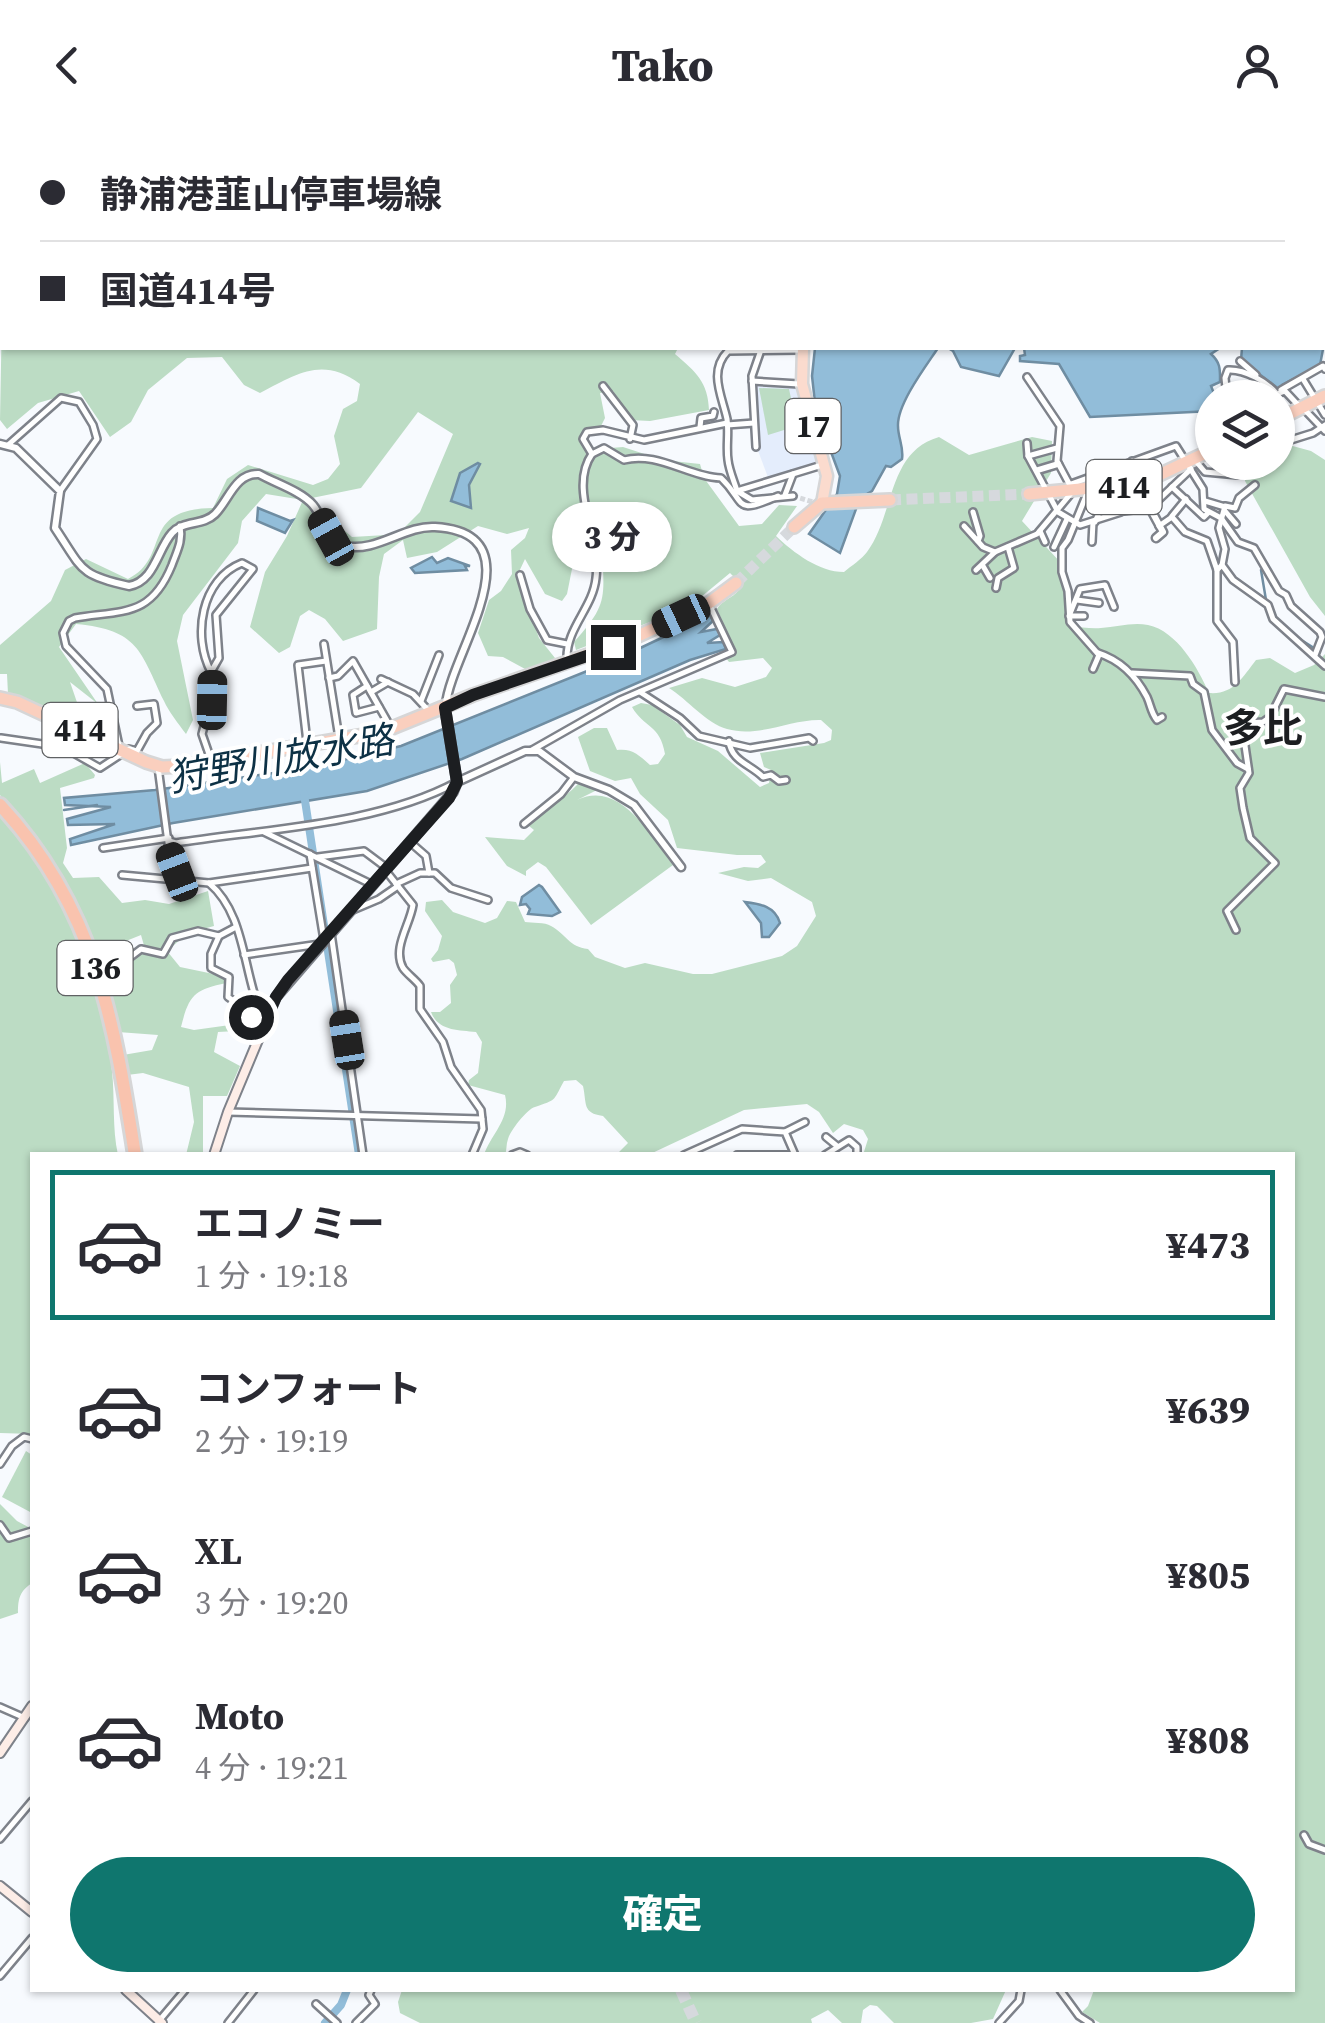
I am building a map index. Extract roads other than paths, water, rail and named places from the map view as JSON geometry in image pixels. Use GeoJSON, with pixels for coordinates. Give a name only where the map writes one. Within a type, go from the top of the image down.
{"type":"FeatureCollection","features":[{"type":"Feature","properties":{"kind":"highway"},"geometry":{"type":"LineString","coordinates":[[1298,409],[1320,398]]}},
{"type":"Feature","properties":{"kind":"highway","name":"414"},"geometry":{"type":"LineString","coordinates":[[1029,494],[1142,483],[1195,462]]}},
{"type":"Feature","properties":{"kind":"highway"},"geometry":{"type":"LineString","coordinates":[[794,527],[821,502],[890,500]]}},
{"type":"Feature","properties":{"kind":"highway","name":"414"},"geometry":{"type":"LineString","coordinates":[[0,698],[17,702],[121,750],[158,772],[339,741],[446,712],[625,642],[709,603],[736,583]]}},
{"type":"Feature","properties":{"kind":"highway","name":"136"},"geometry":{"type":"LineString","coordinates":[[4,811],[59,888],[93,962],[112,1033],[132,1152]]}},
{"type":"Feature","properties":{"kind":"main road","name":"17"},"geometry":{"type":"LineString","coordinates":[[803,350],[802,384],[828,484],[821,502]]}},
{"type":"Feature","properties":{"kind":"main road"},"geometry":{"type":"LineString","coordinates":[[215,1152],[265,1020],[288,980],[449,798],[457,778],[446,712]]}},
{"type":"Feature","properties":{"kind":"main road"},"geometry":{"type":"LineString","coordinates":[[0,1753],[30,1713]]}},
{"type":"Feature","properties":{"kind":"main road"},"geometry":{"type":"LineString","coordinates":[[0,1886],[30,1910]]}},
{"type":"Feature","properties":{"kind":"main road"},"geometry":{"type":"LineString","coordinates":[[128,1992],[160,2022]]}},
{"type":"Feature","properties":{"kind":"street"},"geometry":{"type":"LineString","coordinates":[[732,350],[722,357],[718,392],[728,424],[728,459],[736,491],[752,500],[793,496]]}},
{"type":"Feature","properties":{"kind":"street"},"geometry":{"type":"LineString","coordinates":[[756,447],[752,381],[761,350]]}},
{"type":"Feature","properties":{"kind":"street"},"geometry":{"type":"LineString","coordinates":[[1240,361],[1263,380]]}},
{"type":"Feature","properties":{"kind":"street"},"geometry":{"type":"LineString","coordinates":[[1295,382],[1323,366],[1325,369]]}},
{"type":"Feature","properties":{"kind":"street"},"geometry":{"type":"LineString","coordinates":[[1227,380],[1228,370],[1237,370],[1260,380]]}},
{"type":"Feature","properties":{"kind":"street"},"geometry":{"type":"LineString","coordinates":[[1027,377],[1060,426],[1058,464],[1072,487]]}},
{"type":"Feature","properties":{"kind":"street"},"geometry":{"type":"LineString","coordinates":[[1302,378],[1320,398],[1325,415]]}},
{"type":"Feature","properties":{"kind":"street"},"geometry":{"type":"LineString","coordinates":[[752,381],[802,384]]}},
{"type":"Feature","properties":{"kind":"street"},"geometry":{"type":"LineString","coordinates":[[604,388],[634,425],[630,439]]}},
{"type":"Feature","properties":{"kind":"street"},"geometry":{"type":"LineString","coordinates":[[60,491],[24,454],[4,444],[61,398],[78,402],[97,439],[60,491],[55,528],[79,564],[96,579],[129,586],[142,582],[169,536],[180,526],[212,516],[238,482],[256,474],[311,503],[331,537],[345,546],[366,546],[434,527],[474,540],[485,556],[484,592],[450,683],[446,712]]}},
{"type":"Feature","properties":{"kind":"street"},"geometry":{"type":"LineString","coordinates":[[1295,405],[1324,428]]}},
{"type":"Feature","properties":{"kind":"street"},"geometry":{"type":"LineString","coordinates":[[700,427],[701,418],[715,415],[714,412]]}},
{"type":"Feature","properties":{"kind":"street"},"geometry":{"type":"LineString","coordinates":[[592,454],[583,439],[587,432],[604,430],[644,440],[700,427],[754,423]]}},
{"type":"Feature","properties":{"kind":"street"},"geometry":{"type":"LineString","coordinates":[[1295,438],[1324,428]]}},
{"type":"Feature","properties":{"kind":"street"},"geometry":{"type":"LineString","coordinates":[[666,436],[668,448]]}},
{"type":"Feature","properties":{"kind":"street"},"geometry":{"type":"LineString","coordinates":[[1027,444],[1033,470],[1058,464]]}},
{"type":"Feature","properties":{"kind":"street"},"geometry":{"type":"LineString","coordinates":[[990,578],[980,568],[995,552],[1040,531],[1058,512],[1072,487],[1176,446],[1191,464],[1203,489],[1204,509],[1221,518],[1238,542],[1254,548],[1279,591],[1320,632],[1322,637],[1315,655]]}},
{"type":"Feature","properties":{"kind":"street"},"geometry":{"type":"LineString","coordinates":[[568,662],[567,644],[596,579],[583,476],[592,454],[604,448],[624,460],[637,457],[682,468],[699,477],[722,478],[737,502],[748,506],[782,496],[793,474]]}},
{"type":"Feature","properties":{"kind":"street"},"geometry":{"type":"LineString","coordinates":[[1028,456],[1057,448]]}},
{"type":"Feature","properties":{"kind":"street"},"geometry":{"type":"LineString","coordinates":[[1132,461],[1162,532],[1156,538]]}},
{"type":"Feature","properties":{"kind":"street"},"geometry":{"type":"LineString","coordinates":[[736,491],[825,464]]}},
{"type":"Feature","properties":{"kind":"street"},"geometry":{"type":"LineString","coordinates":[[1038,470],[1058,512],[1070,521],[1094,522],[1152,506],[1191,464]]}},
{"type":"Feature","properties":{"kind":"street"},"geometry":{"type":"LineString","coordinates":[[1191,464],[1195,466]]}},
{"type":"Feature","properties":{"kind":"street"},"geometry":{"type":"LineString","coordinates":[[1204,501],[1235,508],[1239,498],[1256,484]]}},
{"type":"Feature","properties":{"kind":"street"},"geometry":{"type":"LineString","coordinates":[[1172,488],[1204,516],[1208,512]]}},
{"type":"Feature","properties":{"kind":"street"},"geometry":{"type":"LineString","coordinates":[[1054,547],[1088,490],[1124,511]]}},
{"type":"Feature","properties":{"kind":"street"},"geometry":{"type":"LineString","coordinates":[[1159,526],[1186,499]]}},
{"type":"Feature","properties":{"kind":"street"},"geometry":{"type":"LineString","coordinates":[[1092,542],[1094,522],[1104,502]]}},
{"type":"Feature","properties":{"kind":"street"},"geometry":{"type":"LineString","coordinates":[[1225,508],[1219,528],[1225,548],[1220,568],[1218,621],[1233,642],[1235,682]]}},
{"type":"Feature","properties":{"kind":"street"},"geometry":{"type":"LineString","coordinates":[[1225,508],[1236,524]]}},
{"type":"Feature","properties":{"kind":"street"},"geometry":{"type":"LineString","coordinates":[[973,512],[978,541]]}},
{"type":"Feature","properties":{"kind":"street"},"geometry":{"type":"LineString","coordinates":[[1172,517],[1185,532],[1207,541],[1220,568],[1268,605],[1273,619],[1325,666]]}},
{"type":"Feature","properties":{"kind":"street"},"geometry":{"type":"LineString","coordinates":[[1070,521],[1062,548],[1070,622],[1098,653],[1132,673],[1152,715],[1157,720],[1162,717]]}},
{"type":"Feature","properties":{"kind":"street"},"geometry":{"type":"LineString","coordinates":[[121,750],[107,689],[66,646],[62,633],[75,618],[150,602],[164,586],[181,541],[180,526]]}},
{"type":"Feature","properties":{"kind":"street"},"geometry":{"type":"LineString","coordinates":[[964,526],[986,549],[995,552]]}},
{"type":"Feature","properties":{"kind":"street"},"geometry":{"type":"LineString","coordinates":[[1040,531],[1045,542]]}},
{"type":"Feature","properties":{"kind":"street"},"geometry":{"type":"LineString","coordinates":[[996,588],[998,578],[1014,568],[1008,548]]}},
{"type":"Feature","properties":{"kind":"street"},"geometry":{"type":"LineString","coordinates":[[211,672],[219,658],[216,615],[253,568],[247,564],[226,572],[204,603],[201,642],[211,672],[212,700],[202,734],[212,761]]}},
{"type":"Feature","properties":{"kind":"street"},"geometry":{"type":"LineString","coordinates":[[520,575],[530,608],[547,640],[567,644]]}},
{"type":"Feature","properties":{"kind":"street"},"geometry":{"type":"LineString","coordinates":[[1069,616],[1080,589],[1105,585],[1114,607]]}},
{"type":"Feature","properties":{"kind":"street"},"geometry":{"type":"LineString","coordinates":[[1076,600],[1099,603]]}},
{"type":"Feature","properties":{"kind":"street"},"geometry":{"type":"LineString","coordinates":[[103,848],[168,838],[176,843],[310,823],[398,805],[443,790],[457,778],[532,750],[640,692],[732,652],[709,603]]}},
{"type":"Feature","properties":{"kind":"street"},"geometry":{"type":"LineString","coordinates":[[1069,616],[1084,616]]}},
{"type":"Feature","properties":{"kind":"street"},"geometry":{"type":"LineString","coordinates":[[324,644],[339,741]]}},
{"type":"Feature","properties":{"kind":"street"},"geometry":{"type":"LineString","coordinates":[[1093,669],[1098,653]]}},
{"type":"Feature","properties":{"kind":"street"},"geometry":{"type":"LineString","coordinates":[[421,701],[440,656]]}},
{"type":"Feature","properties":{"kind":"street"},"geometry":{"type":"LineString","coordinates":[[329,678],[338,676],[351,660],[392,729]]}},
{"type":"Feature","properties":{"kind":"street"},"geometry":{"type":"LineString","coordinates":[[307,746],[298,665],[326,661]]}},
{"type":"Feature","properties":{"kind":"street"},"geometry":{"type":"LineString","coordinates":[[1132,673],[1190,676],[1193,684],[1204,692],[1215,734],[1241,766],[1248,769]]}},
{"type":"Feature","properties":{"kind":"street"},"geometry":{"type":"LineString","coordinates":[[379,707],[356,712],[352,695],[385,680],[421,701],[432,714]]}},
{"type":"Feature","properties":{"kind":"street"},"geometry":{"type":"LineString","coordinates":[[1236,930],[1228,911],[1275,863],[1250,838],[1240,790],[1248,769],[1244,729],[1251,722],[1263,722],[1270,717],[1282,691],[1289,688],[1325,697]]}},
{"type":"Feature","properties":{"kind":"street"},"geometry":{"type":"LineString","coordinates":[[640,692],[680,718],[698,736],[750,748],[809,738],[813,741]]}},
{"type":"Feature","properties":{"kind":"street"},"geometry":{"type":"LineString","coordinates":[[0,738],[63,747],[100,768],[121,750],[137,750],[157,723],[154,704],[136,706]]}},
{"type":"Feature","properties":{"kind":"street"},"geometry":{"type":"LineString","coordinates":[[729,741],[738,760],[763,776],[786,780]]}},
{"type":"Feature","properties":{"kind":"street"},"geometry":{"type":"LineString","coordinates":[[532,750],[634,805],[680,868]]}},
{"type":"Feature","properties":{"kind":"street"},"geometry":{"type":"LineString","coordinates":[[158,772],[169,850],[182,880]]}},
{"type":"Feature","properties":{"kind":"street"},"geometry":{"type":"LineString","coordinates":[[524,824],[561,794],[574,776]]}},
{"type":"Feature","properties":{"kind":"street"},"geometry":{"type":"LineString","coordinates":[[261,830],[373,885]]}},
{"type":"Feature","properties":{"kind":"street"},"geometry":{"type":"LineString","coordinates":[[411,843],[426,856],[429,873]]}},
{"type":"Feature","properties":{"kind":"street"},"geometry":{"type":"LineString","coordinates":[[313,855],[364,851],[387,870],[413,905],[408,929],[400,940],[402,966],[420,986],[420,1008],[443,1042],[451,1067],[480,1110],[481,1136],[473,1152]]}},
{"type":"Feature","properties":{"kind":"street"},"geometry":{"type":"LineString","coordinates":[[313,855],[312,868],[362,1152]]}},
{"type":"Feature","properties":{"kind":"street"},"geometry":{"type":"LineString","coordinates":[[122,875],[210,884],[312,868]]}},
{"type":"Feature","properties":{"kind":"street"},"geometry":{"type":"LineString","coordinates":[[352,909],[397,884],[429,873],[438,874],[451,888],[488,900]]}},
{"type":"Feature","properties":{"kind":"street"},"geometry":{"type":"LineString","coordinates":[[210,884],[224,898],[236,926],[265,1020]]}},
{"type":"Feature","properties":{"kind":"street"},"geometry":{"type":"LineString","coordinates":[[236,926],[219,936],[211,954],[211,968],[229,977],[228,996],[245,1010],[260,1032]]}},
{"type":"Feature","properties":{"kind":"street"},"geometry":{"type":"LineString","coordinates":[[116,968],[141,949],[163,954],[172,938],[198,931],[219,936]]}},
{"type":"Feature","properties":{"kind":"street"},"geometry":{"type":"LineString","coordinates":[[243,955],[326,938]]}},
{"type":"Feature","properties":{"kind":"street"},"geometry":{"type":"LineString","coordinates":[[228,1112],[482,1119]]}},
{"type":"Feature","properties":{"kind":"street"},"geometry":{"type":"LineString","coordinates":[[698,1152],[742,1128],[785,1132],[805,1122]]}},
{"type":"Feature","properties":{"kind":"street"},"geometry":{"type":"LineString","coordinates":[[785,1132],[794,1152]]}},
{"type":"Feature","properties":{"kind":"street"},"geometry":{"type":"LineString","coordinates":[[826,1138],[837,1146]]}},
{"type":"Feature","properties":{"kind":"street"},"geometry":{"type":"LineString","coordinates":[[830,1152],[849,1140],[858,1152]]}},
{"type":"Feature","properties":{"kind":"street"},"geometry":{"type":"LineString","coordinates":[[0,1464],[12,1446],[30,1439]]}},
{"type":"Feature","properties":{"kind":"street"},"geometry":{"type":"LineString","coordinates":[[0,1526],[9,1538],[30,1532]]}},
{"type":"Feature","properties":{"kind":"street"},"geometry":{"type":"LineString","coordinates":[[0,1707],[30,1713]]}},
{"type":"Feature","properties":{"kind":"street"},"geometry":{"type":"LineString","coordinates":[[0,1839],[30,1803]]}},
{"type":"Feature","properties":{"kind":"street"},"geometry":{"type":"LineString","coordinates":[[1304,1835],[1309,1844],[1325,1850]]}},
{"type":"Feature","properties":{"kind":"street"},"geometry":{"type":"LineString","coordinates":[[0,1976],[30,1940]]}},
{"type":"Feature","properties":{"kind":"street"},"geometry":{"type":"LineString","coordinates":[[160,2022],[183,1992]]}},
{"type":"Feature","properties":{"kind":"street"},"geometry":{"type":"LineString","coordinates":[[228,2023],[252,1992]]}},
{"type":"Feature","properties":{"kind":"street"},"geometry":{"type":"LineString","coordinates":[[356,2023],[375,2004],[370,1992]]}},
{"type":"Feature","properties":{"kind":"street"},"geometry":{"type":"LineString","coordinates":[[999,2023],[1019,2001],[1021,1992]]}},
{"type":"Feature","properties":{"kind":"street"},"geometry":{"type":"LineString","coordinates":[[1061,1992],[1079,2016],[1090,2023]]}},
{"type":"Feature","properties":{"kind":"street"},"geometry":{"type":"LineString","coordinates":[[316,2004],[333,2020]]}},
{"type":"Feature","properties":{"kind":"water"},"geometry":{"type":"Polygon","coordinates":[[[815,350],[937,350],[902,407],[898,426],[902,459],[886,466],[872,491],[860,498],[840,553],[809,534],[837,494],[840,476],[816,412],[812,376],[815,350]]]}},
{"type":"Feature","properties":{"kind":"water"},"geometry":{"type":"Polygon","coordinates":[[[1014,350],[999,376],[961,367],[953,351],[1014,350]]]}},
{"type":"Feature","properties":{"kind":"water"},"geometry":{"type":"Polygon","coordinates":[[[1024,350],[1217,350],[1211,354],[1218,364],[1220,380],[1195,380],[1195,412],[1090,417],[1059,364],[1020,361],[1020,356],[1025,355],[1024,350]]]}},
{"type":"Feature","properties":{"kind":"water"},"geometry":{"type":"Polygon","coordinates":[[[1242,350],[1323,350],[1320,365],[1292,380],[1267,380],[1241,360],[1242,350]]]}},
{"type":"Feature","properties":{"kind":"water"},"geometry":{"type":"Polygon","coordinates":[[[478,463],[469,485],[471,508],[451,501],[460,473],[478,463]]]}},
{"type":"Feature","properties":{"kind":"water"},"geometry":{"type":"Polygon","coordinates":[[[258,508],[293,520],[285,533],[257,521],[258,508]]]}},
{"type":"Feature","properties":{"kind":"water"},"geometry":{"type":"Polygon","coordinates":[[[432,557],[437,563],[448,558],[470,566],[465,566],[467,570],[415,573],[411,568],[432,557]]]}},
{"type":"Feature","properties":{"kind":"water"},"geometry":{"type":"Polygon","coordinates":[[[710,615],[713,621],[701,632],[717,629],[720,635],[707,643],[723,642],[726,649],[690,660],[462,759],[367,791],[173,823],[71,845],[70,839],[115,824],[68,825],[67,819],[111,807],[65,805],[64,798],[155,790],[309,768],[401,746],[617,659],[710,615]]]}},
{"type":"Feature","properties":{"kind":"water"},"geometry":{"type":"Polygon","coordinates":[[[539,885],[560,912],[552,916],[528,914],[526,904],[520,905],[522,897],[539,885]]]}},
{"type":"Feature","properties":{"kind":"water"},"geometry":{"type":"Polygon","coordinates":[[[745,902],[766,907],[778,917],[780,923],[769,937],[762,937],[761,923],[745,902]]]}},
{"type":"Feature","properties":{"kind":"waterway"},"geometry":{"type":"LineString","coordinates":[[1261,570],[1266,600]]}},
{"type":"Feature","properties":{"kind":"waterway"},"geometry":{"type":"LineString","coordinates":[[1271,606],[1278,622]]}},
{"type":"Feature","properties":{"kind":"waterway"},"geometry":{"type":"LineString","coordinates":[[1295,636],[1314,648]]}},
{"type":"Feature","properties":{"kind":"waterway","name":"狩野川放水路"},"geometry":{"type":"LineString","coordinates":[[304,794],[359,1152]]}},
{"type":"Feature","properties":{"kind":"waterway"},"geometry":{"type":"LineString","coordinates":[[64,810],[97,805]]}},
{"type":"Feature","properties":{"kind":"waterway"},"geometry":{"type":"LineString","coordinates":[[325,2023],[341,2005],[346,1992]]}},
{"type":"Feature","properties":{"kind":"tunnel"},"geometry":{"type":"LineString","coordinates":[[890,500],[1029,494]]}},
{"type":"Feature","properties":{"kind":"tunnel"},"geometry":{"type":"LineString","coordinates":[[793,496],[813,502]]}},
{"type":"Feature","properties":{"kind":"tunnel"},"geometry":{"type":"LineString","coordinates":[[736,583],[794,527]]}},
{"type":"Feature","properties":{"kind":"tunnel"},"geometry":{"type":"LineString","coordinates":[[682,1992],[696,2023]]}},
{"type":"Feature","properties":{"kind":"district","name":"多比"},"geometry":{"type":"Point","coordinates":[1263,728]}}]}
